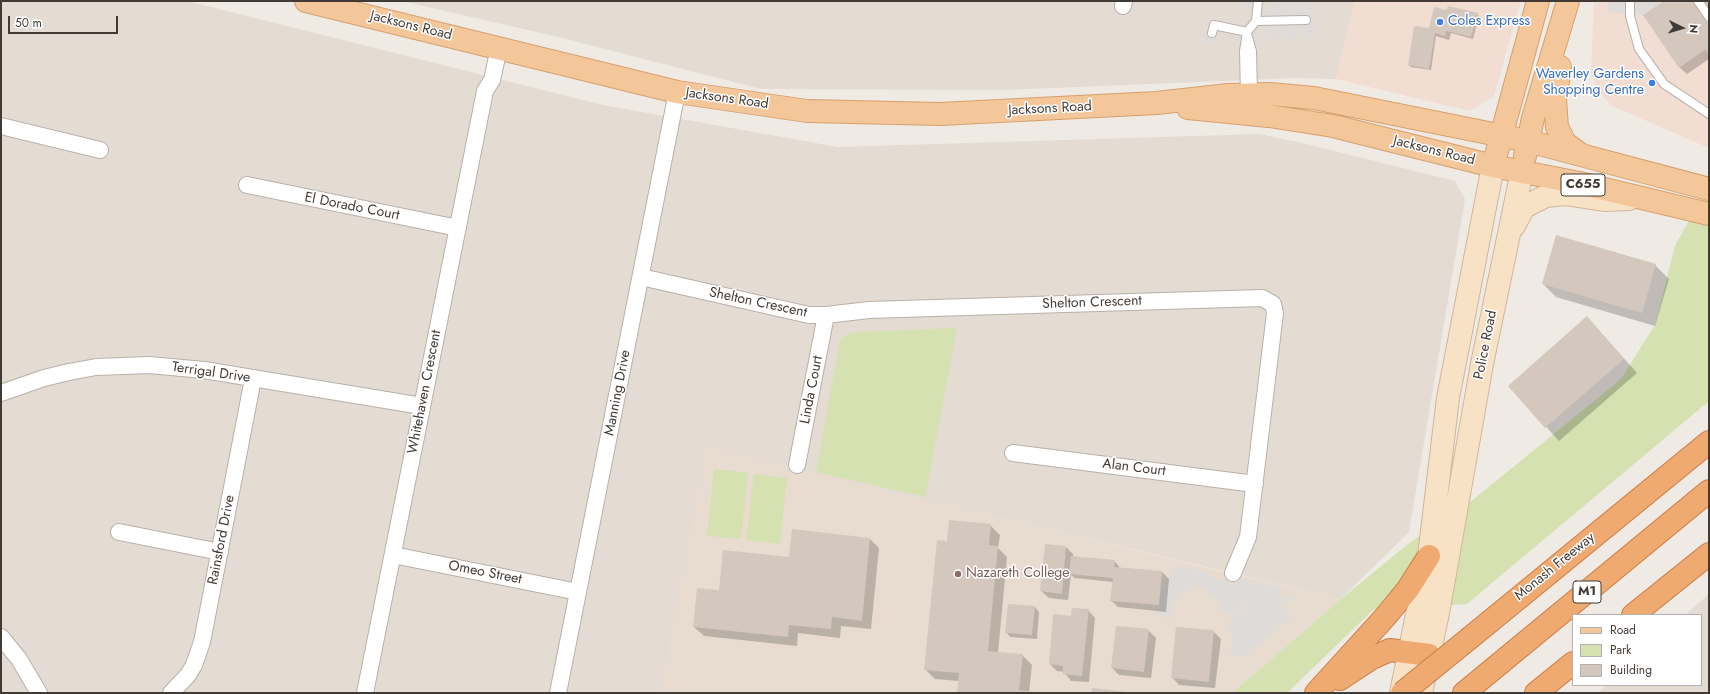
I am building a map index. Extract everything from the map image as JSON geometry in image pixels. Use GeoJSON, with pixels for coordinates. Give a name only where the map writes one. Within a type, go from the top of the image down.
{"type":"FeatureCollection","features":[{"type":"Feature","properties":{"kind":"highway","name":"Monash Freeway"},"geometry":{"type":"LineString","coordinates":[[1401,693],[1709,442]]}},
{"type":"Feature","properties":{"kind":"highway","name":"M1"},"geometry":{"type":"LineString","coordinates":[[1464,693],[1709,491]]}},
{"type":"Feature","properties":{"kind":"highway"},"geometry":{"type":"LineString","coordinates":[[1634,614],[1709,554]]}},
{"type":"Feature","properties":{"kind":"highway"},"geometry":{"type":"LineString","coordinates":[[1316,693],[1386,616],[1408,589],[1429,556]]}},
{"type":"Feature","properties":{"kind":"highway"},"geometry":{"type":"LineString","coordinates":[[1319,693],[1372,658],[1390,650],[1419,654]]}},
{"type":"Feature","properties":{"kind":"highway"},"geometry":{"type":"LineString","coordinates":[[1536,693],[1572,664]]}},
{"type":"Feature","properties":{"kind":"main road","name":"Jacksons Road"},"geometry":{"type":"LineString","coordinates":[[306,1],[677,92],[807,111],[940,114],[1157,103],[1213,96],[1249,94],[1314,98],[1528,141],[1709,188]]}},
{"type":"Feature","properties":{"kind":"main road","name":"Police Road"},"geometry":{"type":"LineString","coordinates":[[1422,693],[1419,654],[1448,398],[1492,166],[1538,1]]}},
{"type":"Feature","properties":{"kind":"main road","name":"Police Road"},"geometry":{"type":"LineString","coordinates":[[1401,693],[1419,654],[1482,364],[1533,118],[1568,1]]}},
{"type":"Feature","properties":{"kind":"main road"},"geometry":{"type":"LineString","coordinates":[[1574,1],[1555,100],[1557,127],[1566,143],[1582,155]]}},
{"type":"Feature","properties":{"kind":"main road","name":"Jacksons Road"},"geometry":{"type":"LineString","coordinates":[[1157,103],[1269,116],[1333,126],[1492,166],[1522,171],[1709,214]]}},
{"type":"Feature","properties":{"kind":"main road"},"geometry":{"type":"LineString","coordinates":[[1509,235],[1524,207],[1546,196],[1565,194],[1604,200],[1644,199]]}},
{"type":"Feature","properties":{"kind":"main road"},"geometry":{"type":"LineString","coordinates":[[1448,398],[1453,411],[1456,413],[1462,412],[1469,387],[1482,364]]}},
{"type":"Feature","properties":{"kind":"street","name":"Whitehaven Crescent"},"geometry":{"type":"LineString","coordinates":[[366,693],[485,92],[492,80],[494,47]]}},
{"type":"Feature","properties":{"kind":"street","name":"Manning Drive"},"geometry":{"type":"LineString","coordinates":[[558,693],[677,92]]}},
{"type":"Feature","properties":{"kind":"street"},"geometry":{"type":"LineString","coordinates":[[1,126],[100,150]]}},
{"type":"Feature","properties":{"kind":"street","name":"El Dorado Court"},"geometry":{"type":"LineString","coordinates":[[247,185],[458,228]]}},
{"type":"Feature","properties":{"kind":"street","name":"Shelton Crescent"},"geometry":{"type":"LineString","coordinates":[[641,277],[797,313],[826,316],[869,310],[1262,298],[1273,304],[1275,314],[1248,537],[1233,573]]}},
{"type":"Feature","properties":{"kind":"street","name":"Linda Court"},"geometry":{"type":"LineString","coordinates":[[797,465],[826,316]]}},
{"type":"Feature","properties":{"kind":"street","name":"Terrigal Drive"},"geometry":{"type":"LineString","coordinates":[[1,393],[44,378],[70,372],[122,365],[173,366],[422,406]]}},
{"type":"Feature","properties":{"kind":"street","name":"Rainsford Drive"},"geometry":{"type":"LineString","coordinates":[[171,693],[188,675],[198,655],[220,552],[253,379]]}},
{"type":"Feature","properties":{"kind":"street","name":"Alan Court"},"geometry":{"type":"LineString","coordinates":[[1013,453],[1255,484]]}},
{"type":"Feature","properties":{"kind":"street"},"geometry":{"type":"LineString","coordinates":[[119,532],[220,552]]}},
{"type":"Feature","properties":{"kind":"street","name":"Omeo Street"},"geometry":{"type":"LineString","coordinates":[[393,555],[578,592]]}},
{"type":"Feature","properties":{"kind":"street"},"geometry":{"type":"LineString","coordinates":[[1,637],[19,659],[39,693]]}},
{"type":"Feature","properties":{"kind":"lane"},"geometry":{"type":"LineString","coordinates":[[1249,94],[1244,51],[1247,32],[1256,21],[1258,1]]}},
{"type":"Feature","properties":{"kind":"lane"},"geometry":{"type":"LineString","coordinates":[[1630,1],[1630,16],[1638,49],[1664,84],[1709,114]]}},
{"type":"Feature","properties":{"kind":"lane"},"geometry":{"type":"LineString","coordinates":[[1698,1],[1709,17]]}},
{"type":"Feature","properties":{"kind":"lane"},"geometry":{"type":"LineString","coordinates":[[1256,21],[1306,20]]}},
{"type":"Feature","properties":{"kind":"lane"},"geometry":{"type":"LineString","coordinates":[[1212,33],[1214,25],[1247,32]]}},
{"type":"Feature","properties":{"kind":"shaded area"},"geometry":{"type":"Polygon","coordinates":[[[1,1],[187,1],[603,105],[838,147],[1259,134],[1298,142],[1455,181],[1465,199],[1409,532],[1341,599],[707,448],[662,693],[1,693],[1,1]]]}},
{"type":"Feature","properties":{"kind":"shaded area"},"geometry":{"type":"Polygon","coordinates":[[[402,1],[1355,1],[1336,79],[1297,78],[1004,90],[761,89],[554,36],[402,1]]]}},
{"type":"Feature","properties":{"kind":"shaded area"},"geometry":{"type":"Polygon","coordinates":[[[1238,1],[1264,1],[1263,10],[1269,15],[1272,14],[1271,3],[1284,3],[1285,15],[1290,14],[1289,2],[1313,2],[1315,37],[1302,37],[1302,29],[1299,27],[1295,28],[1296,38],[1284,38],[1284,29],[1281,27],[1278,30],[1279,39],[1267,39],[1266,28],[1258,28],[1255,31],[1256,76],[1241,76],[1239,42],[1229,34],[1221,32],[1218,33],[1215,45],[1204,43],[1210,19],[1242,25],[1250,18],[1252,15],[1249,8],[1238,5],[1238,1]]]}},
{"type":"Feature","properties":{"kind":"shaded area"},"geometry":{"type":"Polygon","coordinates":[[[1355,1],[1521,1],[1494,96],[1470,111],[1336,79],[1355,1]]]}},
{"type":"Feature","properties":{"kind":"shaded area","name":"Waverley Gardens Shopping Centre"},"geometry":{"type":"Polygon","coordinates":[[[1594,1],[1709,1],[1709,148],[1612,106],[1599,92],[1591,74],[1594,1]]]}},
{"type":"Feature","properties":{"kind":"shaded area"},"geometry":{"type":"Polygon","coordinates":[[[1608,1],[1664,1],[1643,15],[1607,12],[1608,1]]]}},
{"type":"Feature","properties":{"kind":"shaded area","name":"Nazareth College"},"geometry":{"type":"Polygon","coordinates":[[[707,447],[1341,599],[1232,693],[662,693],[707,447]]]}},
{"type":"Feature","properties":{"kind":"shaded area"},"geometry":{"type":"Polygon","coordinates":[[[1177,566],[1207,572],[1220,582],[1223,582],[1228,577],[1240,576],[1240,579],[1282,589],[1280,600],[1290,595],[1292,600],[1283,605],[1284,609],[1291,617],[1247,655],[1230,657],[1233,633],[1226,625],[1247,607],[1240,605],[1237,615],[1219,612],[1221,601],[1212,597],[1204,588],[1195,585],[1193,589],[1184,591],[1174,602],[1172,606],[1171,619],[1158,615],[1161,589],[1177,566]]]}},
{"type":"Feature","properties":{"kind":"shaded area"},"geometry":{"type":"Polygon","coordinates":[[[1709,594],[1709,693],[1598,693],[1605,686],[1702,686],[1702,614],[1686,614],[1709,594]]]}},
{"type":"Feature","properties":{"kind":"green space"},"geometry":{"type":"Polygon","coordinates":[[[1709,183],[1709,401],[1467,604],[1373,610],[1287,693],[1232,693],[1341,599],[1408,544],[1474,499],[1621,379],[1655,325],[1675,246],[1709,183]]]}},
{"type":"Feature","properties":{"kind":"green space"},"geometry":{"type":"Polygon","coordinates":[[[957,328],[925,497],[816,472],[840,340],[852,332],[957,328]]]}},
{"type":"Feature","properties":{"kind":"green space"},"geometry":{"type":"Polygon","coordinates":[[[714,469],[748,473],[741,539],[707,536],[714,469]]]}},
{"type":"Feature","properties":{"kind":"green space"},"geometry":{"type":"Polygon","coordinates":[[[754,474],[787,478],[780,544],[746,540],[754,474]]]}},
{"type":"Feature","properties":{"kind":"building"},"geometry":{"type":"Polygon","coordinates":[[[1664,1],[1709,1],[1709,55],[1706,49],[1679,68],[1643,15],[1664,1]]]}},
{"type":"Feature","properties":{"kind":"building"},"geometry":{"type":"Polygon","coordinates":[[[1448,6],[1478,13],[1471,37],[1446,31],[1445,36],[1435,33],[1429,69],[1408,65],[1414,26],[1429,28],[1434,7],[1446,10],[1448,6]]]}},
{"type":"Feature","properties":{"kind":"building"},"geometry":{"type":"Polygon","coordinates":[[[1556,235],[1656,264],[1642,313],[1542,284],[1556,235]]]}},
{"type":"Feature","properties":{"kind":"building"},"geometry":{"type":"Polygon","coordinates":[[[1587,316],[1624,359],[1545,428],[1508,386],[1587,316]]]}},
{"type":"Feature","properties":{"kind":"building"},"geometry":{"type":"Polygon","coordinates":[[[949,520],[991,524],[989,545],[998,546],[988,651],[1023,654],[1019,690],[1043,693],[957,693],[959,673],[924,670],[937,540],[947,541],[949,520]]]}},
{"type":"Feature","properties":{"kind":"building"},"geometry":{"type":"Polygon","coordinates":[[[792,529],[870,538],[862,621],[832,617],[831,629],[789,625],[788,637],[693,627],[697,588],[719,590],[723,550],[789,557],[792,529]]]}},
{"type":"Feature","properties":{"kind":"building"},"geometry":{"type":"Polygon","coordinates":[[[1045,544],[1066,546],[1062,594],[1040,591],[1045,544]]]}},
{"type":"Feature","properties":{"kind":"building"},"geometry":{"type":"Polygon","coordinates":[[[1071,556],[1115,560],[1114,567],[1162,571],[1159,605],[1110,601],[1113,578],[1069,574],[1071,556]]]}},
{"type":"Feature","properties":{"kind":"building"},"geometry":{"type":"Polygon","coordinates":[[[1008,604],[1035,606],[1032,635],[1005,633],[1008,604]]]}},
{"type":"Feature","properties":{"kind":"building"},"geometry":{"type":"Polygon","coordinates":[[[1072,608],[1089,609],[1082,676],[1063,674],[1063,666],[1049,664],[1053,614],[1071,616],[1072,608]]]}},
{"type":"Feature","properties":{"kind":"building"},"geometry":{"type":"Polygon","coordinates":[[[1116,626],[1149,629],[1144,672],[1111,668],[1116,626]]]}},
{"type":"Feature","properties":{"kind":"building"},"geometry":{"type":"Polygon","coordinates":[[[1176,627],[1214,630],[1209,682],[1171,678],[1176,627]]]}},
{"type":"Feature","properties":{"kind":"building"},"geometry":{"type":"Polygon","coordinates":[[[1092,688],[1126,692],[1126,693],[1091,693],[1092,688]]]}},
{"type":"Feature","properties":{"kind":"place","name":"Coles Express"},"geometry":{"type":"Point","coordinates":[1440,22]}},
{"type":"Feature","properties":{"kind":"place","name":"Waverley Gardens Shopping Centre"},"geometry":{"type":"Point","coordinates":[1652,83]}},
{"type":"Feature","properties":{"kind":"place","name":"Nazareth College"},"geometry":{"type":"Point","coordinates":[958,574]}}]}
